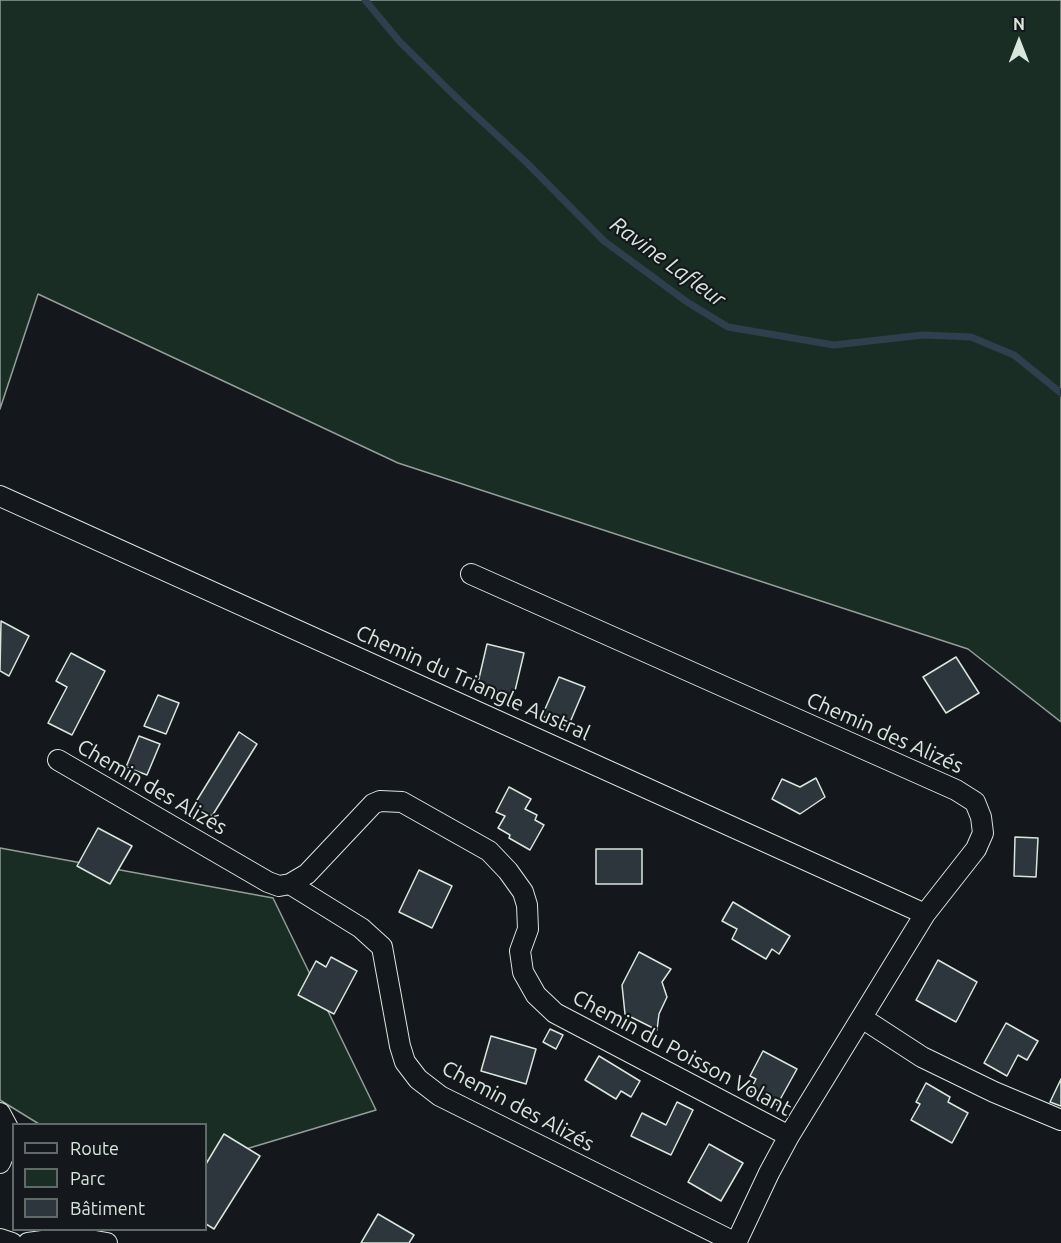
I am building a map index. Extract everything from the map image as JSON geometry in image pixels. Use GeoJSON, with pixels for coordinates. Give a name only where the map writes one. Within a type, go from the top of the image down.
{"type":"FeatureCollection","features":[{"type":"Feature","properties":{"kind":"street","name":"Chemin du Triangle Austral"},"geometry":{"type":"LineString","coordinates":[[0,496],[926,914]]}},
{"type":"Feature","properties":{"kind":"street","name":"Chemin des Alizés"},"geometry":{"type":"LineString","coordinates":[[58,760],[268,882],[279,885],[290,884],[361,928],[382,947],[405,1062],[418,1079],[440,1096],[736,1243],[789,1136],[926,914],[976,849],[983,833],[981,817],[975,802],[956,790],[471,574]]}},
{"type":"Feature","properties":{"kind":"street","name":"Chemin du Poisson Volant"},"geometry":{"type":"LineString","coordinates":[[290,884],[307,874],[373,804],[380,801],[402,802],[489,851],[508,871],[523,892],[527,905],[528,929],[520,951],[523,972],[536,995],[555,1013],[789,1136]]}},
{"type":"Feature","properties":{"kind":"street"},"geometry":{"type":"LineString","coordinates":[[862,1018],[922,1057],[994,1092],[1061,1120]]}},
{"type":"Feature","properties":{"kind":"street"},"geometry":{"type":"LineString","coordinates":[[0,1113],[9,1128],[9,1142],[0,1163]]}},
{"type":"Feature","properties":{"kind":"street"},"geometry":{"type":"LineString","coordinates":[[28,1243],[72,1237],[107,1243]]}},
{"type":"Feature","properties":{"kind":"green space"},"geometry":{"type":"Polygon","coordinates":[[[0,0],[1061,0],[1061,722],[968,649],[398,463],[38,294],[0,409],[0,0]]]}},
{"type":"Feature","properties":{"kind":"green space"},"geometry":{"type":"Polygon","coordinates":[[[0,848],[273,898],[376,1110],[207,1161],[207,1123],[37,1123],[0,1100],[0,848]]]}},
{"type":"Feature","properties":{"kind":"building"},"geometry":{"type":"Polygon","coordinates":[[[1,621],[29,636],[9,676],[0,671],[1,621]]]}},
{"type":"Feature","properties":{"kind":"building"},"geometry":{"type":"Polygon","coordinates":[[[487,644],[524,653],[514,695],[477,687],[487,644]]]}},
{"type":"Feature","properties":{"kind":"building"},"geometry":{"type":"Polygon","coordinates":[[[71,653],[105,671],[72,735],[48,723],[67,687],[56,681],[71,653]]]}},
{"type":"Feature","properties":{"kind":"building"},"geometry":{"type":"Polygon","coordinates":[[[956,657],[979,693],[946,713],[923,677],[956,657]]]}},
{"type":"Feature","properties":{"kind":"building"},"geometry":{"type":"Polygon","coordinates":[[[559,677],[585,687],[568,727],[542,716],[559,677]]]}},
{"type":"Feature","properties":{"kind":"building"},"geometry":{"type":"Polygon","coordinates":[[[158,695],[179,703],[166,734],[144,726],[158,695]]]}},
{"type":"Feature","properties":{"kind":"building"},"geometry":{"type":"Polygon","coordinates":[[[239,732],[257,744],[212,816],[194,805],[239,732]]]}},
{"type":"Feature","properties":{"kind":"building"},"geometry":{"type":"Polygon","coordinates":[[[139,736],[160,744],[147,775],[126,767],[139,736]]]}},
{"type":"Feature","properties":{"kind":"building"},"geometry":{"type":"Polygon","coordinates":[[[816,778],[825,797],[800,814],[772,799],[782,779],[800,787],[816,778]]]}},
{"type":"Feature","properties":{"kind":"building"},"geometry":{"type":"Polygon","coordinates":[[[509,787],[531,799],[525,809],[537,815],[535,820],[544,825],[530,850],[509,838],[510,835],[498,828],[505,816],[496,812],[509,787]]]}},
{"type":"Feature","properties":{"kind":"building"},"geometry":{"type":"Polygon","coordinates":[[[98,828],[132,846],[110,884],[77,866],[98,828]]]}},
{"type":"Feature","properties":{"kind":"building"},"geometry":{"type":"Polygon","coordinates":[[[1015,837],[1038,838],[1036,877],[1014,876],[1015,837]]]}},
{"type":"Feature","properties":{"kind":"building"},"geometry":{"type":"Polygon","coordinates":[[[596,849],[642,849],[642,884],[596,884],[596,849]]]}},
{"type":"Feature","properties":{"kind":"building"},"geometry":{"type":"Polygon","coordinates":[[[419,870],[452,886],[432,928],[399,912],[419,870]]]}},
{"type":"Feature","properties":{"kind":"building"},"geometry":{"type":"Polygon","coordinates":[[[733,902],[790,936],[779,954],[772,949],[766,959],[732,939],[737,929],[722,921],[733,902]]]}},
{"type":"Feature","properties":{"kind":"building"},"geometry":{"type":"Polygon","coordinates":[[[639,952],[671,969],[662,982],[667,997],[659,1014],[657,1030],[625,1014],[622,985],[639,952]]]}},
{"type":"Feature","properties":{"kind":"building"},"geometry":{"type":"Polygon","coordinates":[[[331,957],[357,971],[334,1014],[298,995],[316,961],[326,967],[331,957]]]}},
{"type":"Feature","properties":{"kind":"building"},"geometry":{"type":"Polygon","coordinates":[[[938,960],[977,982],[956,1022],[916,1000],[938,960]]]}},
{"type":"Feature","properties":{"kind":"building"},"geometry":{"type":"Polygon","coordinates":[[[1006,1023],[1038,1041],[1027,1060],[1018,1055],[1007,1076],[984,1063],[1006,1023]]]}},
{"type":"Feature","properties":{"kind":"building"},"geometry":{"type":"Polygon","coordinates":[[[550,1029],[563,1035],[556,1049],[543,1042],[550,1029]]]}},
{"type":"Feature","properties":{"kind":"building"},"geometry":{"type":"Polygon","coordinates":[[[491,1036],[536,1049],[526,1084],[481,1071],[491,1036]]]}},
{"type":"Feature","properties":{"kind":"building"},"geometry":{"type":"Polygon","coordinates":[[[763,1051],[797,1069],[777,1105],[750,1091],[756,1079],[750,1076],[763,1051]]]}},
{"type":"Feature","properties":{"kind":"building"},"geometry":{"type":"Polygon","coordinates":[[[599,1056],[640,1081],[631,1097],[621,1091],[616,1099],[585,1080],[599,1056]]]}},
{"type":"Feature","properties":{"kind":"building"},"geometry":{"type":"Polygon","coordinates":[[[1061,1079],[1061,1106],[1050,1102],[1061,1079]]]}},
{"type":"Feature","properties":{"kind":"building"},"geometry":{"type":"Polygon","coordinates":[[[926,1083],[950,1097],[948,1102],[968,1113],[952,1143],[911,1120],[920,1104],[916,1102],[926,1083]]]}},
{"type":"Feature","properties":{"kind":"building"},"geometry":{"type":"Polygon","coordinates":[[[677,1102],[693,1110],[671,1155],[631,1136],[642,1113],[666,1125],[677,1102]]]}},
{"type":"Feature","properties":{"kind":"building"},"geometry":{"type":"Polygon","coordinates":[[[224,1134],[260,1156],[214,1229],[207,1225],[207,1162],[224,1134]]]}},
{"type":"Feature","properties":{"kind":"building"},"geometry":{"type":"Polygon","coordinates":[[[709,1144],[743,1163],[721,1201],[688,1182],[709,1144]]]}},
{"type":"Feature","properties":{"kind":"building"},"geometry":{"type":"Polygon","coordinates":[[[378,1214],[414,1235],[409,1243],[361,1243],[378,1214]]]}},
{"type":"Feature","properties":{"kind":"waterway","name":"Ravine Lafleur"},"geometry":{"type":"LineString","coordinates":[[365,0],[400,42],[527,163],[604,241],[687,302],[728,327],[834,345],[923,335],[971,337],[1014,355],[1061,393]]}}]}
